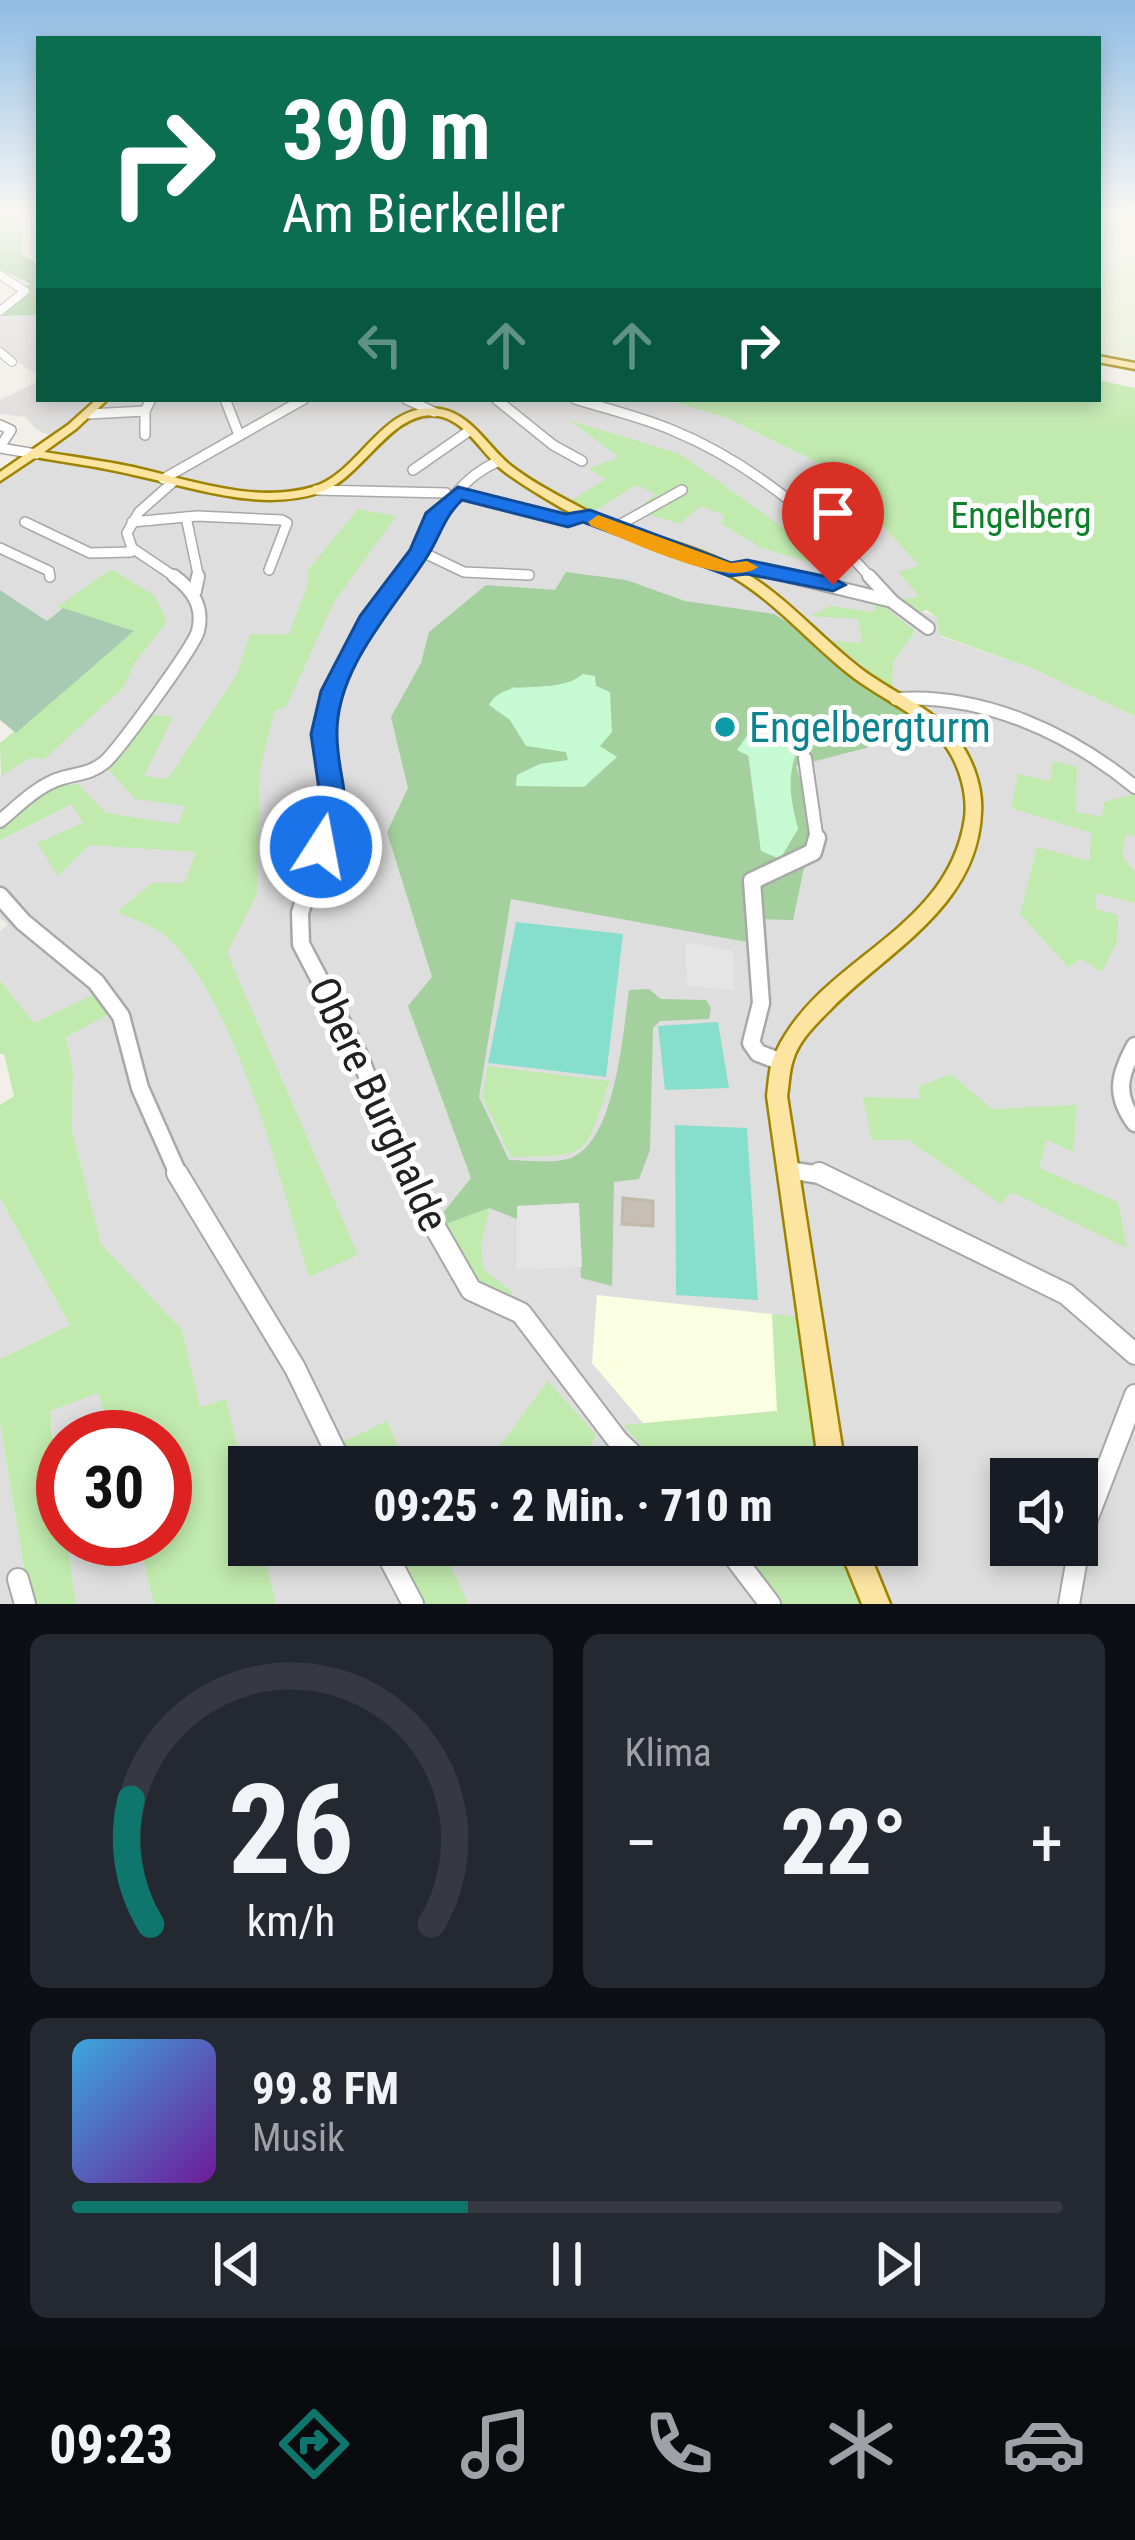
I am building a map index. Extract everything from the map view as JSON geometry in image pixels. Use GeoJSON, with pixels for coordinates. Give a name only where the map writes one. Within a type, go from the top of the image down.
{"type":"FeatureCollection","features":[{"type":"Feature","properties":{"kind":"main road"},"geometry":{"type":"LineString","coordinates":[[1101,360],[1135,366]]}},
{"type":"Feature","properties":{"kind":"main road"},"geometry":{"type":"LineString","coordinates":[[4,475],[100,402]]}},
{"type":"Feature","properties":{"kind":"main road"},"geometry":{"type":"LineString","coordinates":[[36,454],[235,493],[316,490],[346,477],[400,420],[433,406],[469,431],[499,461],[582,515],[729,569],[791,610],[853,670],[938,728],[960,756],[973,812],[965,851],[926,919],[799,1027],[779,1061],[777,1096],[829,1446]]}},
{"type":"Feature","properties":{"kind":"main road"},"geometry":{"type":"LineString","coordinates":[[4,475],[62,459]]}},
{"type":"Feature","properties":{"kind":"main road"},"geometry":{"type":"LineString","coordinates":[[861,1566],[876,1604]]}},
{"type":"Feature","properties":{"kind":"street"},"geometry":{"type":"LineString","coordinates":[[0,311],[25,291],[19,287]]}},
{"type":"Feature","properties":{"kind":"street"},"geometry":{"type":"LineString","coordinates":[[0,352],[12,362]]}},
{"type":"Feature","properties":{"kind":"street"},"geometry":{"type":"LineString","coordinates":[[145,435],[150,402]]}},
{"type":"Feature","properties":{"kind":"street"},"geometry":{"type":"LineString","coordinates":[[226,402],[239,435]]}},
{"type":"Feature","properties":{"kind":"street"},"geometry":{"type":"LineString","coordinates":[[130,552],[126,533],[168,481],[299,402]]}},
{"type":"Feature","properties":{"kind":"street"},"geometry":{"type":"LineString","coordinates":[[500,402],[553,445],[582,461]]}},
{"type":"Feature","properties":{"kind":"street"},"geometry":{"type":"LineString","coordinates":[[584,402],[675,431],[733,463],[834,536],[892,602],[928,628]]}},
{"type":"Feature","properties":{"kind":"street"},"geometry":{"type":"LineString","coordinates":[[89,414],[145,411]]}},
{"type":"Feature","properties":{"kind":"street"},"geometry":{"type":"LineString","coordinates":[[0,425],[10,430],[0,447],[36,454]]}},
{"type":"Feature","properties":{"kind":"street"},"geometry":{"type":"LineString","coordinates":[[413,470],[469,431]]}},
{"type":"Feature","properties":{"kind":"street","name":"Obere Burghalde"},"geometry":{"type":"LineString","coordinates":[[499,461],[452,493],[436,513],[420,551],[372,616],[325,718],[324,755],[335,803],[300,914],[301,944],[359,1055],[403,1171],[471,1290],[521,1313],[563,1372],[627,1446]]}},
{"type":"Feature","properties":{"kind":"street"},"geometry":{"type":"LineString","coordinates":[[316,490],[452,493],[568,520],[582,515]]}},
{"type":"Feature","properties":{"kind":"street"},"geometry":{"type":"LineString","coordinates":[[614,528],[682,490]]}},
{"type":"Feature","properties":{"kind":"street"},"geometry":{"type":"LineString","coordinates":[[132,522],[186,517],[282,520],[287,523],[269,570]]}},
{"type":"Feature","properties":{"kind":"street"},"geometry":{"type":"LineString","coordinates":[[186,517],[200,584],[195,591]]}},
{"type":"Feature","properties":{"kind":"street"},"geometry":{"type":"LineString","coordinates":[[0,821],[39,789],[61,778],[86,775],[108,759],[198,635],[201,614],[195,591],[182,578],[130,552],[116,558],[90,553],[25,522]]}},
{"type":"Feature","properties":{"kind":"street"},"geometry":{"type":"LineString","coordinates":[[0,548],[49,571],[50,577]]}},
{"type":"Feature","properties":{"kind":"street"},"geometry":{"type":"LineString","coordinates":[[420,551],[464,572],[529,575]]}},
{"type":"Feature","properties":{"kind":"street"},"geometry":{"type":"LineString","coordinates":[[729,569],[767,570],[892,602]]}},
{"type":"Feature","properties":{"kind":"street"},"geometry":{"type":"LineString","coordinates":[[896,699],[993,711],[1113,766],[1135,787]]}},
{"type":"Feature","properties":{"kind":"street"},"geometry":{"type":"LineString","coordinates":[[779,1061],[758,1052],[751,1042],[761,1003],[752,881],[813,852],[817,840],[805,758]]}},
{"type":"Feature","properties":{"kind":"street"},"geometry":{"type":"LineString","coordinates":[[1113,766],[1135,767]]}},
{"type":"Feature","properties":{"kind":"street"},"geometry":{"type":"LineString","coordinates":[[0,896],[23,922],[96,982],[121,1016],[140,1088],[173,1167],[295,1368],[334,1446]]}},
{"type":"Feature","properties":{"kind":"street"},"geometry":{"type":"LineString","coordinates":[[1135,1046],[1122,1069],[1118,1090],[1121,1107],[1135,1123]]}},
{"type":"Feature","properties":{"kind":"street"},"geometry":{"type":"LineString","coordinates":[[788,1170],[813,1171],[844,1183],[1054,1287],[1135,1354]]}},
{"type":"Feature","properties":{"kind":"street"},"geometry":{"type":"LineString","coordinates":[[1069,1604],[1081,1535],[1135,1395]]}},
{"type":"Feature","properties":{"kind":"street"},"geometry":{"type":"LineString","coordinates":[[393,1566],[413,1604]]}},
{"type":"Feature","properties":{"kind":"street"},"geometry":{"type":"LineString","coordinates":[[741,1566],[770,1604]]}},
{"type":"Feature","properties":{"kind":"street"},"geometry":{"type":"LineString","coordinates":[[18,1579],[25,1604]]}},
{"type":"Feature","properties":{"kind":"shaded area"},"geometry":{"type":"Polygon","coordinates":[[[1101,287],[1135,287],[1135,363],[1101,357],[1101,287]]]}},
{"type":"Feature","properties":{"kind":"shaded area"},"geometry":{"type":"Polygon","coordinates":[[[36,315],[36,373],[0,352],[0,316],[36,315]]]}},
{"type":"Feature","properties":{"kind":"shaded area"},"geometry":{"type":"Polygon","coordinates":[[[36,378],[36,402],[673,402],[727,418],[833,470],[920,567],[900,572],[920,596],[899,601],[938,618],[939,636],[1031,668],[1135,716],[1135,1604],[276,1604],[267,1566],[918,1566],[918,1446],[237,1446],[226,1400],[200,1408],[182,1330],[101,1245],[72,1128],[73,1069],[66,1036],[108,1014],[95,995],[34,1023],[0,980],[0,931],[8,925],[0,918],[0,775],[122,688],[135,662],[167,621],[59,607],[63,608],[47,621],[0,590],[0,479],[56,438],[37,430],[25,417],[0,414],[0,400],[36,378]]]}},
{"type":"Feature","properties":{"kind":"shaded area"},"geometry":{"type":"Polygon","coordinates":[[[0,590],[47,621],[63,608],[134,631],[16,733],[0,720],[0,590]]]}},
{"type":"Feature","properties":{"kind":"shaded area"},"geometry":{"type":"Polygon","coordinates":[[[516,922],[623,934],[606,1077],[488,1063],[516,922]]]}},
{"type":"Feature","properties":{"kind":"shaded area"},"geometry":{"type":"Polygon","coordinates":[[[686,942],[733,951],[734,990],[687,986],[686,942]]]}},
{"type":"Feature","properties":{"kind":"shaded area"},"geometry":{"type":"Polygon","coordinates":[[[718,1022],[729,1088],[665,1090],[658,1026],[718,1022]]]}},
{"type":"Feature","properties":{"kind":"shaded area"},"geometry":{"type":"Polygon","coordinates":[[[675,1125],[747,1128],[758,1300],[676,1295],[675,1125]]]}},
{"type":"Feature","properties":{"kind":"shaded area"},"geometry":{"type":"Polygon","coordinates":[[[0,1198],[70,1325],[0,1359],[0,1198]]]}},
{"type":"Feature","properties":{"kind":"shaded area"},"geometry":{"type":"Polygon","coordinates":[[[579,1203],[582,1267],[517,1269],[517,1206],[579,1203]]]}},
{"type":"Feature","properties":{"kind":"shaded area"},"geometry":{"type":"Polygon","coordinates":[[[597,1295],[772,1314],[778,1411],[644,1424],[592,1363],[597,1295]]]}},
{"type":"Feature","properties":{"kind":"shaded area"},"geometry":{"type":"Polygon","coordinates":[[[98,1392],[104,1410],[53,1410],[98,1392]]]}},
{"type":"Feature","properties":{"kind":"shaded area"},"geometry":{"type":"Polygon","coordinates":[[[0,1423],[30,1604],[0,1604],[0,1423]]]}},
{"type":"Feature","properties":{"kind":"shaded area"},"geometry":{"type":"Polygon","coordinates":[[[71,1566],[145,1566],[154,1604],[76,1604],[71,1566]]]}},
{"type":"Feature","properties":{"kind":"green space"},"geometry":{"type":"Polygon","coordinates":[[[26,287],[36,287],[36,315],[0,316],[28,295],[26,287]]]}},
{"type":"Feature","properties":{"kind":"green space","name":"Engelberg"},"geometry":{"type":"Polygon","coordinates":[[[1101,381],[1135,388],[1135,716],[1031,668],[939,635],[937,618],[927,610],[912,613],[898,601],[919,596],[898,572],[919,566],[833,470],[727,418],[674,402],[1101,402],[1101,381]]]}},
{"type":"Feature","properties":{"kind":"green space"},"geometry":{"type":"Polygon","coordinates":[[[569,420],[680,454],[795,536],[816,564],[762,548],[721,524],[724,515],[701,506],[679,524],[635,510],[656,494],[636,485],[591,513],[571,501],[606,479],[588,469],[619,457],[569,420]]]}},
{"type":"Feature","properties":{"kind":"green space"},"geometry":{"type":"Polygon","coordinates":[[[358,509],[396,516],[334,602],[286,707],[274,711],[260,770],[257,894],[227,953],[358,1255],[309,1277],[254,1097],[215,1005],[167,937],[117,912],[152,883],[185,883],[196,852],[89,845],[58,876],[37,843],[83,823],[72,804],[0,840],[0,827],[54,787],[78,784],[106,813],[178,824],[186,806],[135,799],[108,769],[150,715],[173,717],[144,776],[168,779],[237,674],[250,634],[289,634],[307,587],[308,570],[358,509]]]}},
{"type":"Feature","properties":{"kind":"green space"},"geometry":{"type":"Polygon","coordinates":[[[111,569],[155,596],[167,622],[135,662],[123,688],[44,759],[30,758],[1,776],[0,743],[133,632],[57,607],[111,569]]]}},
{"type":"Feature","properties":{"kind":"green space"},"geometry":{"type":"Polygon","coordinates":[[[566,572],[626,580],[685,601],[774,614],[822,644],[863,684],[933,734],[929,746],[893,741],[796,766],[813,825],[793,920],[746,919],[747,942],[511,899],[479,1097],[509,1160],[561,1160],[589,1144],[609,1105],[629,990],[649,989],[661,999],[706,1000],[711,1008],[709,1019],[660,1021],[653,1028],[650,1150],[639,1179],[614,1182],[612,1286],[581,1278],[578,1203],[517,1206],[517,1219],[489,1208],[443,1225],[443,1213],[471,1178],[408,1006],[432,977],[387,832],[408,788],[391,717],[421,663],[429,632],[486,585],[555,590],[566,572]],[[577,680],[538,690],[511,687],[510,720],[526,745],[566,752],[569,761],[540,764],[517,775],[516,786],[617,758],[600,747],[577,680]],[[748,755],[761,851],[798,829],[787,787],[790,764],[748,755]]]}},
{"type":"Feature","properties":{"kind":"green space"},"geometry":{"type":"Polygon","coordinates":[[[877,601],[915,631],[893,662],[892,690],[832,641],[862,643],[858,619],[810,616],[830,606],[874,612],[877,601]]]}},
{"type":"Feature","properties":{"kind":"green space"},"geometry":{"type":"Polygon","coordinates":[[[583,674],[595,676],[596,686],[610,692],[612,732],[600,746],[617,757],[584,787],[516,786],[517,775],[540,764],[568,760],[566,752],[526,746],[510,720],[489,705],[506,690],[558,685],[583,674]]]}},
{"type":"Feature","properties":{"kind":"green space"},"geometry":{"type":"Polygon","coordinates":[[[765,710],[802,739],[791,783],[798,829],[780,859],[761,851],[749,756],[737,750],[765,710]]]}},
{"type":"Feature","properties":{"kind":"green space"},"geometry":{"type":"Polygon","coordinates":[[[1053,761],[1077,767],[1076,812],[1102,817],[1104,802],[1135,794],[1135,836],[1127,834],[1122,850],[1135,871],[1135,903],[1096,893],[1096,909],[1118,915],[1117,942],[1102,972],[1081,959],[1068,967],[1020,914],[1037,847],[1090,861],[1091,833],[1011,808],[1018,774],[1050,781],[1053,761]]]}},
{"type":"Feature","properties":{"kind":"green space"},"geometry":{"type":"Polygon","coordinates":[[[0,980],[34,1023],[95,994],[109,1014],[66,1037],[73,1069],[72,1129],[101,1244],[182,1330],[200,1407],[226,1399],[238,1446],[228,1446],[228,1566],[267,1566],[276,1604],[154,1604],[145,1566],[192,1566],[192,1410],[103,1410],[98,1393],[53,1410],[36,1410],[36,1566],[71,1566],[76,1604],[30,1604],[0,1423],[0,1359],[70,1325],[0,1198],[0,1105],[14,1096],[4,1054],[0,1054],[0,980]]]}},
{"type":"Feature","properties":{"kind":"green space"},"geometry":{"type":"Polygon","coordinates":[[[488,1066],[610,1081],[582,1147],[558,1155],[511,1157],[482,1096],[488,1066]]]}},
{"type":"Feature","properties":{"kind":"green space"},"geometry":{"type":"Polygon","coordinates":[[[951,1074],[992,1109],[1077,1105],[1073,1152],[1047,1140],[1039,1168],[1118,1202],[1127,1248],[1011,1192],[1001,1204],[908,1140],[872,1140],[863,1097],[921,1099],[918,1087],[951,1074]]]}},
{"type":"Feature","properties":{"kind":"green space"},"geometry":{"type":"Polygon","coordinates":[[[490,1208],[481,1245],[483,1269],[511,1291],[512,1299],[488,1298],[469,1277],[443,1225],[490,1208]]]}},
{"type":"Feature","properties":{"kind":"green space"},"geometry":{"type":"Polygon","coordinates":[[[772,1314],[800,1317],[817,1446],[642,1446],[623,1425],[777,1411],[772,1314]]]}},
{"type":"Feature","properties":{"kind":"green space"},"geometry":{"type":"Polygon","coordinates":[[[548,1381],[596,1435],[590,1446],[500,1446],[548,1381]]]}},
{"type":"Feature","properties":{"kind":"green space"},"geometry":{"type":"Polygon","coordinates":[[[387,1421],[398,1446],[339,1446],[387,1421]]]}},
{"type":"Feature","properties":{"kind":"green space"},"geometry":{"type":"Polygon","coordinates":[[[403,1566],[451,1566],[468,1604],[424,1604],[403,1566]]]}},
{"type":"Feature","properties":{"kind":"green space"},"geometry":{"type":"Polygon","coordinates":[[[750,1566],[850,1566],[865,1604],[779,1604],[750,1566]]]}},
{"type":"Feature","properties":{"kind":"building"},"geometry":{"type":"Polygon","coordinates":[[[623,1198],[653,1201],[653,1226],[622,1224],[623,1198]]]}},
{"type":"Feature","properties":{"kind":"slow traffic"},"geometry":{"type":"LineString","coordinates":[[598,522],[729,569],[747,567]]}},
{"type":"Feature","properties":{"kind":"place","name":"Engelbergturm"},"geometry":{"type":"Point","coordinates":[725,727]}},
{"type":"Feature","properties":{"kind":"route"},"geometry":{"type":"LineString","coordinates":[[321,847],[335,803],[323,734],[334,691],[384,596],[420,551],[436,513],[458,493],[568,520],[582,515],[729,569],[767,570],[833,585]]}}]}
